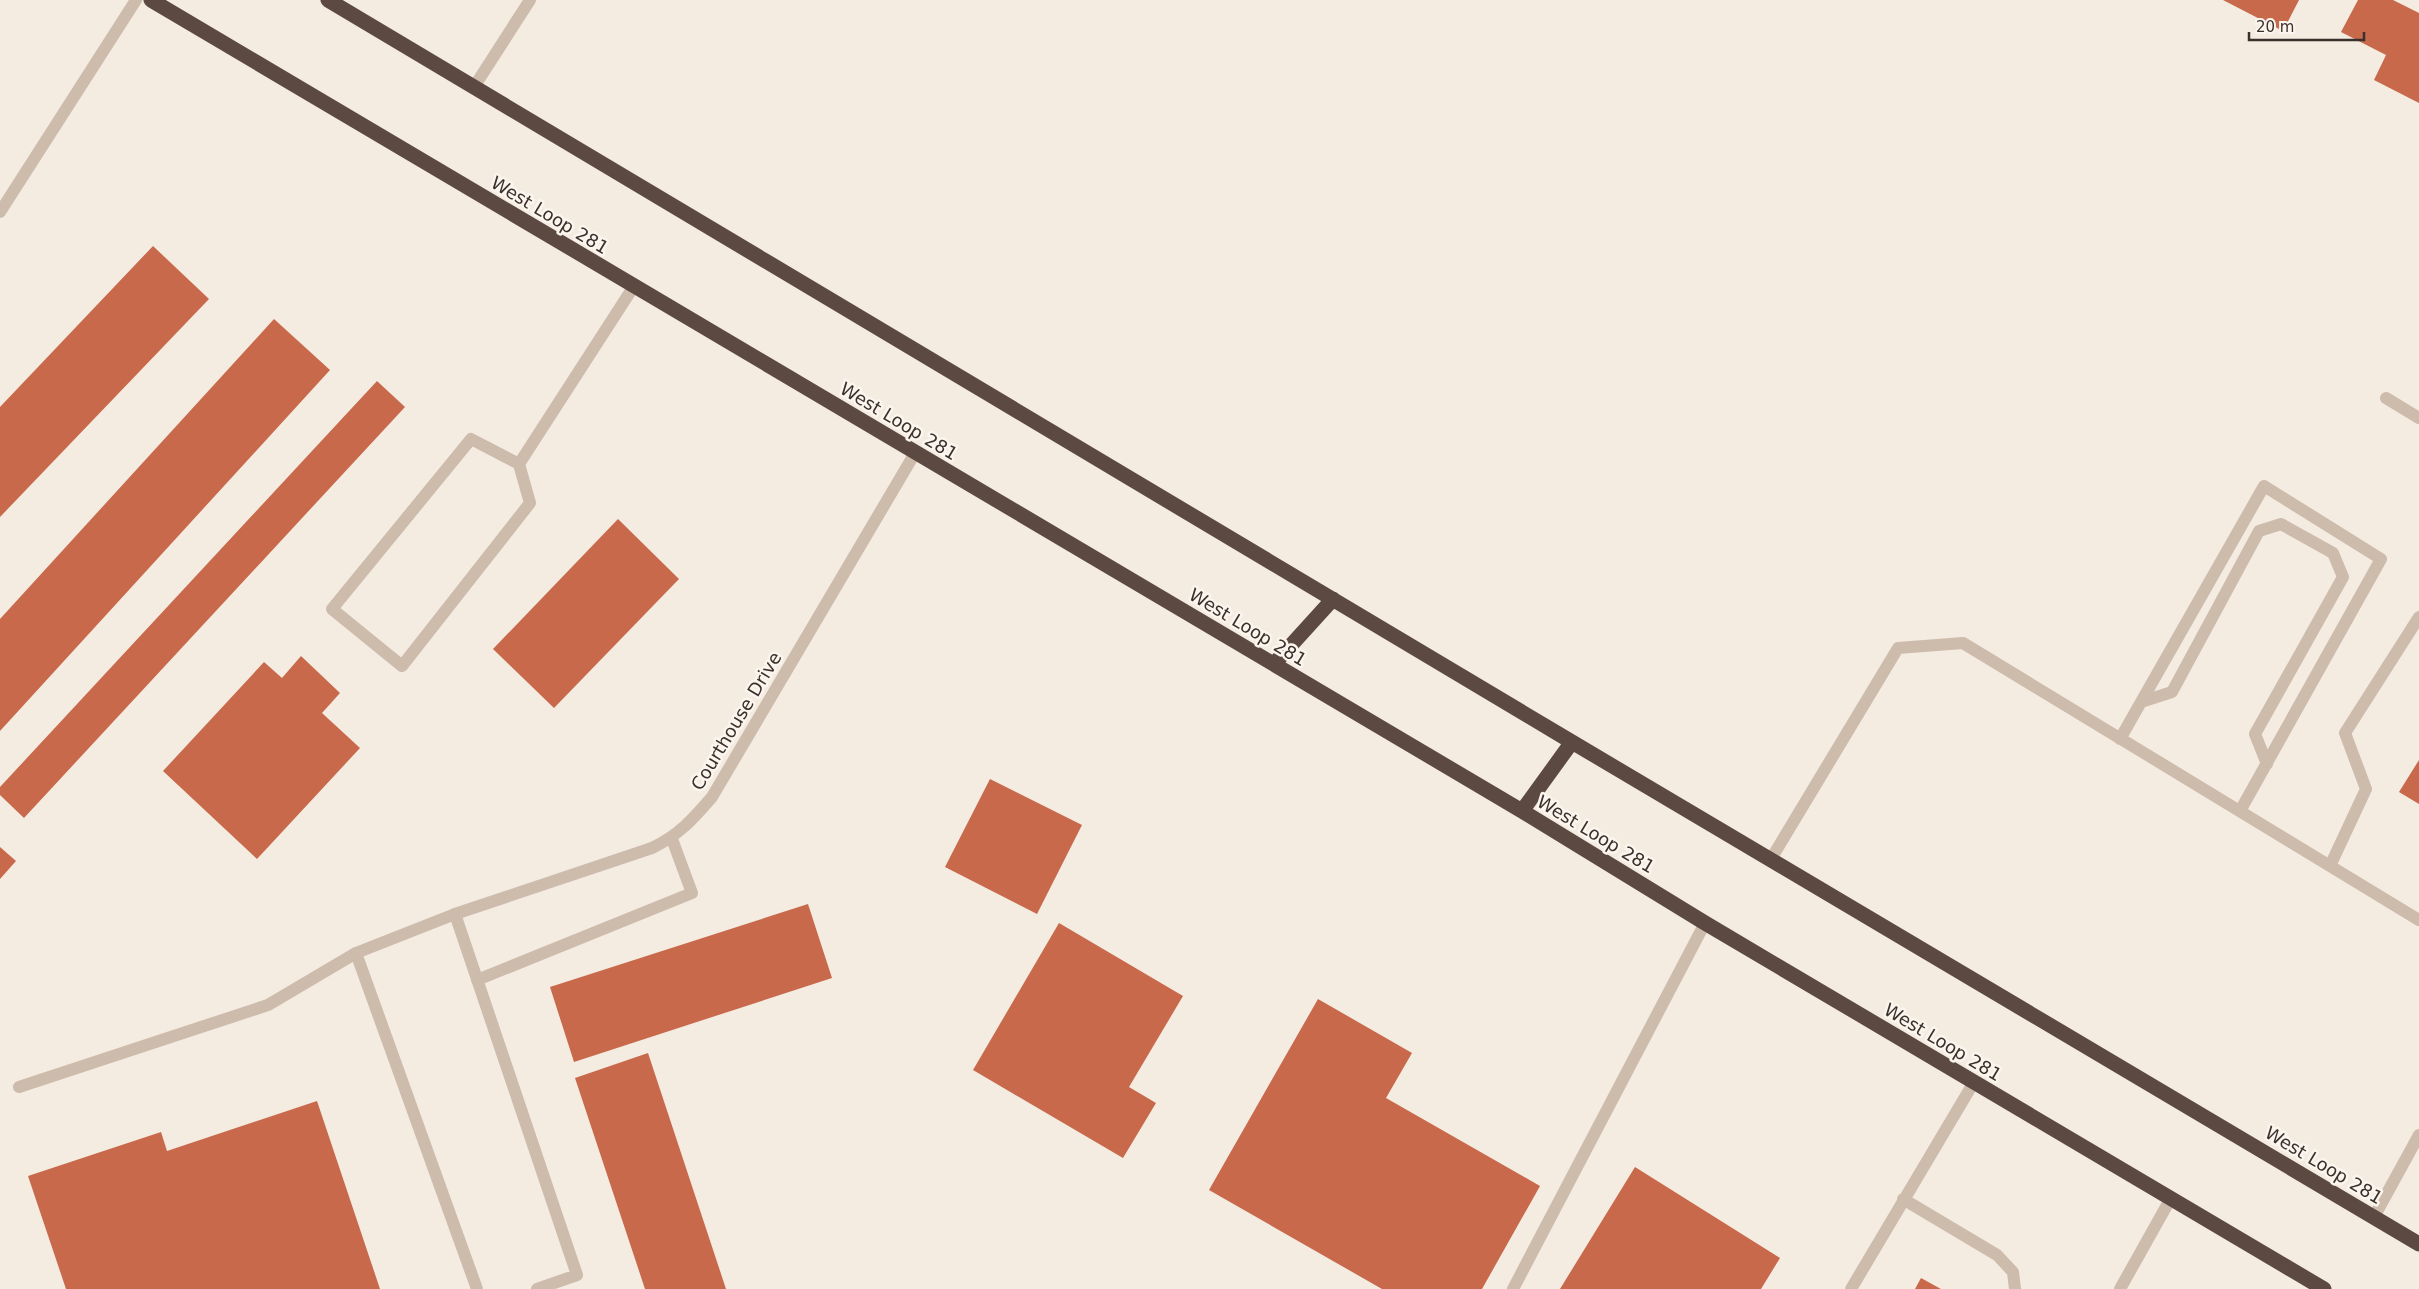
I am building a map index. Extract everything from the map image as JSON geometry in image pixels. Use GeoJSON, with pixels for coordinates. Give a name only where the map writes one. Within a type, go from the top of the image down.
{"type":"FeatureCollection","features":[{"type":"Feature","properties":{"kind":"highway","name":"West Loop 281"},"geometry":{"type":"LineString","coordinates":[[151,0],[1522,811],[1705,923],[2324,1289]]}},
{"type":"Feature","properties":{"kind":"highway","name":"West Loop 281"},"geometry":{"type":"LineString","coordinates":[[328,0],[1572,742],[2419,1244]]}},
{"type":"Feature","properties":{"kind":"highway"},"geometry":{"type":"LineString","coordinates":[[1274,664],[1332,599]]}},
{"type":"Feature","properties":{"kind":"highway"},"geometry":{"type":"LineString","coordinates":[[1522,811],[1572,742]]}},
{"type":"Feature","properties":{"kind":"street"},"geometry":{"type":"LineString","coordinates":[[0,212],[136,0]]}},
{"type":"Feature","properties":{"kind":"street"},"geometry":{"type":"LineString","coordinates":[[474,87],[530,0]]}},
{"type":"Feature","properties":{"kind":"street"},"geometry":{"type":"LineString","coordinates":[[519,464],[471,439],[332,609],[402,666],[530,502],[519,464],[634,286]]}},
{"type":"Feature","properties":{"kind":"street"},"geometry":{"type":"LineString","coordinates":[[2386,398],[2419,418]]}},
{"type":"Feature","properties":{"kind":"street","name":"Courthouse Drive"},"geometry":{"type":"LineString","coordinates":[[20,1087],[268,1005],[356,953],[455,914],[652,848],[672,839],[712,797],[915,452]]}},
{"type":"Feature","properties":{"kind":"street"},"geometry":{"type":"LineString","coordinates":[[2120,738],[2264,486],[2381,559],[2240,811]]}},
{"type":"Feature","properties":{"kind":"street"},"geometry":{"type":"LineString","coordinates":[[2141,702],[2172,692],[2259,531],[2281,524],[2334,553],[2343,577],[2255,734],[2266,764]]}},
{"type":"Feature","properties":{"kind":"street"},"geometry":{"type":"LineString","coordinates":[[2330,866],[2366,789],[2345,733],[2419,617]]}},
{"type":"Feature","properties":{"kind":"street"},"geometry":{"type":"LineString","coordinates":[[1771,859],[1898,648],[1963,643],[2419,920]]}},
{"type":"Feature","properties":{"kind":"street"},"geometry":{"type":"LineString","coordinates":[[477,980],[692,892],[672,839]]}},
{"type":"Feature","properties":{"kind":"street"},"geometry":{"type":"LineString","coordinates":[[455,914],[577,1275],[537,1289]]}},
{"type":"Feature","properties":{"kind":"street"},"geometry":{"type":"LineString","coordinates":[[1513,1289],[1705,923]]}},
{"type":"Feature","properties":{"kind":"street"},"geometry":{"type":"LineString","coordinates":[[356,953],[477,1289]]}},
{"type":"Feature","properties":{"kind":"street"},"geometry":{"type":"LineString","coordinates":[[1851,1289],[1974,1082]]}},
{"type":"Feature","properties":{"kind":"street"},"geometry":{"type":"LineString","coordinates":[[2374,1217],[2419,1135]]}},
{"type":"Feature","properties":{"kind":"street"},"geometry":{"type":"LineString","coordinates":[[2120,1289],[2171,1198]]}},
{"type":"Feature","properties":{"kind":"street"},"geometry":{"type":"LineString","coordinates":[[1903,1199],[1997,1255],[2013,1272],[2016,1289]]}},
{"type":"Feature","properties":{"kind":"building"},"geometry":{"type":"Polygon","coordinates":[[[2223,0],[2299,0],[2283,31],[2223,0]]]}},
{"type":"Feature","properties":{"kind":"building"},"geometry":{"type":"Polygon","coordinates":[[[2358,0],[2393,0],[2419,13],[2419,103],[2374,80],[2386,55],[2341,32],[2358,0]]]}},
{"type":"Feature","properties":{"kind":"building"},"geometry":{"type":"Polygon","coordinates":[[[153,246],[209,299],[0,517],[0,407],[153,246]]]}},
{"type":"Feature","properties":{"kind":"building"},"geometry":{"type":"Polygon","coordinates":[[[274,319],[330,370],[0,731],[0,619],[274,319]]]}},
{"type":"Feature","properties":{"kind":"building"},"geometry":{"type":"Polygon","coordinates":[[[377,381],[405,407],[24,818],[0,795],[0,787],[377,381]]]}},
{"type":"Feature","properties":{"kind":"building"},"geometry":{"type":"Polygon","coordinates":[[[618,519],[679,579],[554,708],[493,649],[618,519]]]}},
{"type":"Feature","properties":{"kind":"building"},"geometry":{"type":"Polygon","coordinates":[[[301,656],[340,693],[322,713],[360,748],[257,859],[163,771],[264,662],[282,678],[301,656]]]}},
{"type":"Feature","properties":{"kind":"building"},"geometry":{"type":"Polygon","coordinates":[[[2419,760],[2419,804],[2399,792],[2419,760]]]}},
{"type":"Feature","properties":{"kind":"building"},"geometry":{"type":"Polygon","coordinates":[[[990,779],[1082,825],[1037,914],[945,867],[990,779]]]}},
{"type":"Feature","properties":{"kind":"building"},"geometry":{"type":"Polygon","coordinates":[[[0,847],[16,861],[0,879],[0,847]]]}},
{"type":"Feature","properties":{"kind":"building"},"geometry":{"type":"Polygon","coordinates":[[[808,904],[832,978],[574,1062],[550,987],[808,904]]]}},
{"type":"Feature","properties":{"kind":"building"},"geometry":{"type":"Polygon","coordinates":[[[1059,923],[1183,996],[1129,1087],[1156,1103],[1123,1158],[973,1070],[1059,923]]]}},
{"type":"Feature","properties":{"kind":"building"},"geometry":{"type":"Polygon","coordinates":[[[1318,999],[1412,1053],[1386,1098],[1540,1186],[1482,1289],[1382,1289],[1209,1190],[1318,999]]]}},
{"type":"Feature","properties":{"kind":"building"},"geometry":{"type":"Polygon","coordinates":[[[648,1053],[726,1289],[645,1289],[575,1078],[648,1053]]]}},
{"type":"Feature","properties":{"kind":"building"},"geometry":{"type":"Polygon","coordinates":[[[317,1101],[380,1289],[66,1289],[28,1176],[161,1132],[167,1151],[317,1101]]]}},
{"type":"Feature","properties":{"kind":"building"},"geometry":{"type":"Polygon","coordinates":[[[1635,1167],[1780,1258],[1761,1289],[1560,1289],[1635,1167]]]}},
{"type":"Feature","properties":{"kind":"building"},"geometry":{"type":"Polygon","coordinates":[[[1921,1278],[1941,1289],[1915,1289],[1921,1278]]]}}]}
